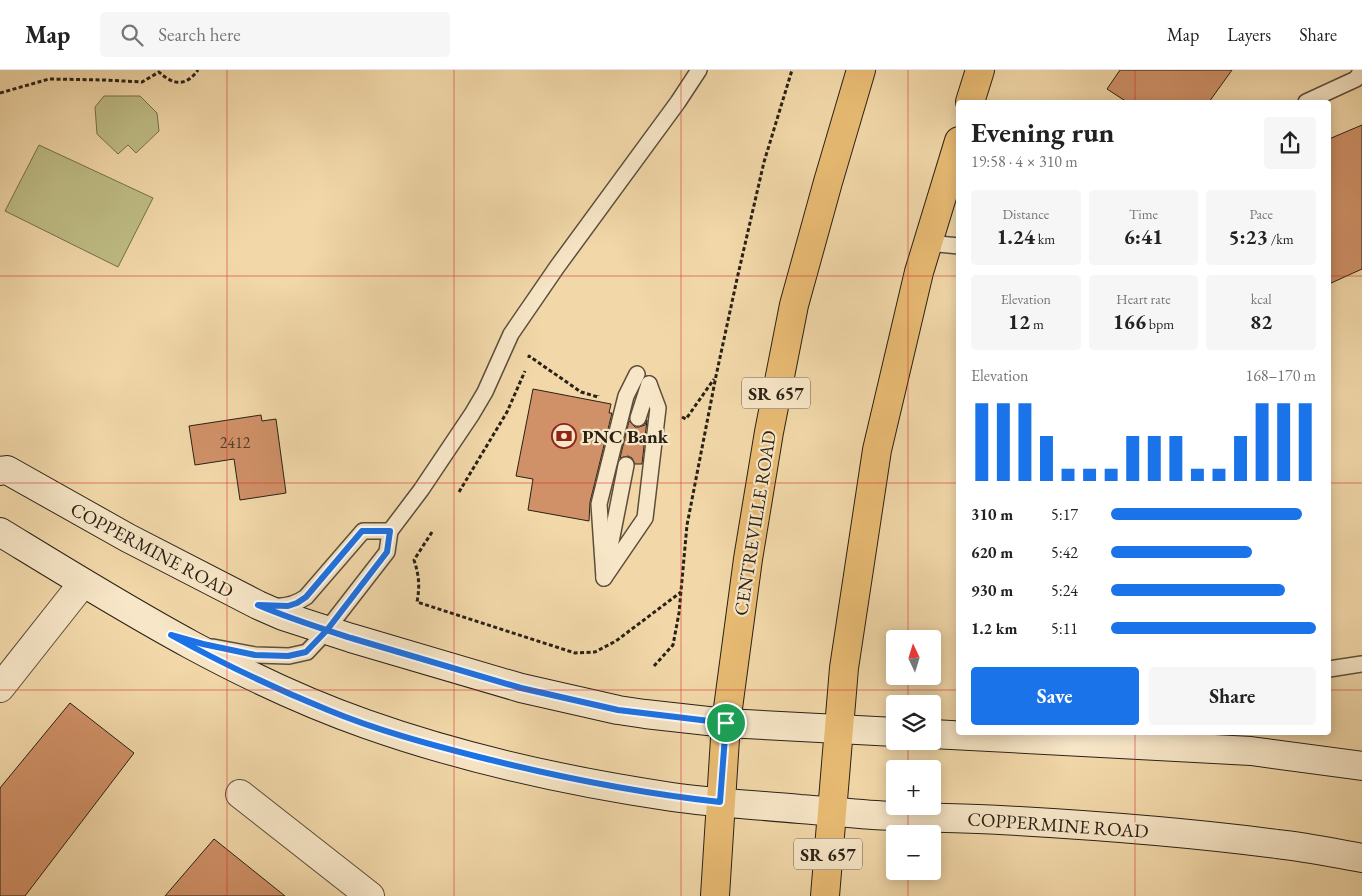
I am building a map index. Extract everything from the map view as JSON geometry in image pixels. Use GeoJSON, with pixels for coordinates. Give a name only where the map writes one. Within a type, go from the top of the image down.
{"type":"FeatureCollection","features":[{"type":"Feature","properties":{"kind":"main road","name":"CENTREVILLE ROAD"},"geometry":{"type":"LineString","coordinates":[[715,896],[726,723],[744,587],[768,432],[794,305],[861,70]]}},
{"type":"Feature","properties":{"kind":"main road"},"geometry":{"type":"LineString","coordinates":[[971,100],[980,70]]}},
{"type":"Feature","properties":{"kind":"main road","name":"SR 657"},"geometry":{"type":"LineString","coordinates":[[825,896],[847,642],[876,450],[919,272],[956,150]]}},
{"type":"Feature","properties":{"kind":"street","name":"COPPERMINE ROAD"},"geometry":{"type":"LineString","coordinates":[[0,471],[7,470],[128,538],[258,605],[327,630],[521,688],[618,710],[726,723],[886,732]]}},
{"type":"Feature","properties":{"kind":"street","name":"COPPERMINE ROAD"},"geometry":{"type":"LineString","coordinates":[[0,532],[82,584],[206,654],[328,710],[370,726],[518,767],[632,790],[720,802],[891,816],[998,820],[1179,832],[1281,844],[1362,858]]}},
{"type":"Feature","properties":{"kind":"street"},"geometry":{"type":"LineString","coordinates":[[0,688],[82,584]]}},
{"type":"Feature","properties":{"kind":"street"},"geometry":{"type":"LineString","coordinates":[[941,734],[956,735]]}},
{"type":"Feature","properties":{"kind":"street"},"geometry":{"type":"LineString","coordinates":[[972,735],[1251,742],[1362,766]]}},
{"type":"Feature","properties":{"kind":"street"},"geometry":{"type":"LineString","coordinates":[[240,794],[370,896]]}},
{"type":"Feature","properties":{"kind":"lane"},"geometry":{"type":"LineString","coordinates":[[171,635],[255,655],[288,656],[306,652],[327,630],[387,552],[390,531],[472,414],[485,392],[511,334],[699,70]]}},
{"type":"Feature","properties":{"kind":"lane"},"geometry":{"type":"LineString","coordinates":[[1310,100],[1356,79],[1362,70]]}},
{"type":"Feature","properties":{"kind":"lane"},"geometry":{"type":"LineString","coordinates":[[928,242],[956,246]]}},
{"type":"Feature","properties":{"kind":"lane"},"geometry":{"type":"LineString","coordinates":[[604,578],[599,504],[626,396],[637,374]]}},
{"type":"Feature","properties":{"kind":"lane"},"geometry":{"type":"LineString","coordinates":[[604,578],[645,518],[658,408],[649,384],[638,418]]}},
{"type":"Feature","properties":{"kind":"lane"},"geometry":{"type":"LineString","coordinates":[[604,578],[626,465]]}},
{"type":"Feature","properties":{"kind":"lane"},"geometry":{"type":"LineString","coordinates":[[258,605],[278,607],[297,603],[312,591],[362,531],[390,531]]}},
{"type":"Feature","properties":{"kind":"lane"},"geometry":{"type":"LineString","coordinates":[[1331,669],[1362,664]]}},
{"type":"Feature","properties":{"kind":"path"},"geometry":{"type":"LineString","coordinates":[[0,93],[49,79],[142,82],[158,71],[167,79],[179,83],[193,78],[198,70]]}},
{"type":"Feature","properties":{"kind":"path"},"geometry":{"type":"LineString","coordinates":[[654,666],[673,645],[682,592],[687,525],[736,279],[764,162],[792,70]]}},
{"type":"Feature","properties":{"kind":"path"},"geometry":{"type":"LineString","coordinates":[[459,492],[507,412],[522,378],[529,356],[581,392],[598,397],[602,389],[626,396]]}},
{"type":"Feature","properties":{"kind":"path"},"geometry":{"type":"LineString","coordinates":[[658,408],[686,419],[716,376]]}},
{"type":"Feature","properties":{"kind":"path"},"geometry":{"type":"LineString","coordinates":[[432,532],[414,560],[420,587],[417,602],[575,653],[594,652],[616,641],[682,592]]}},
{"type":"Feature","properties":{"kind":"shaded area"},"geometry":{"type":"Polygon","coordinates":[[[104,96],[140,96],[157,113],[159,131],[136,153],[128,145],[118,154],[97,134],[95,107],[104,96]]]}},
{"type":"Feature","properties":{"kind":"shaded area"},"geometry":{"type":"Polygon","coordinates":[[[39,145],[153,198],[118,267],[5,211],[39,145]]]}},
{"type":"Feature","properties":{"kind":"building"},"geometry":{"type":"Polygon","coordinates":[[[1120,70],[1232,70],[1210,100],[1124,100],[1107,89],[1120,70]]]}},
{"type":"Feature","properties":{"kind":"building"},"geometry":{"type":"Polygon","coordinates":[[[1362,125],[1362,269],[1331,283],[1331,138],[1362,125]]]}},
{"type":"Feature","properties":{"kind":"building","name":"PNC Bank"},"geometry":{"type":"Polygon","coordinates":[[[533,389],[611,404],[609,413],[612,413],[590,502],[589,521],[528,510],[533,479],[516,476],[533,389]]]}},
{"type":"Feature","properties":{"kind":"building"},"geometry":{"type":"Polygon","coordinates":[[[261,415],[262,421],[276,419],[286,493],[240,500],[234,459],[195,465],[189,426],[261,415]]]}},
{"type":"Feature","properties":{"kind":"building"},"geometry":{"type":"Polygon","coordinates":[[[647,420],[642,464],[635,464],[632,458],[628,456],[620,458],[629,421],[635,427],[639,427],[645,425],[647,420]]]}},
{"type":"Feature","properties":{"kind":"building"},"geometry":{"type":"Polygon","coordinates":[[[70,703],[134,753],[25,896],[0,896],[0,788],[70,703]]]}},
{"type":"Feature","properties":{"kind":"building"},"geometry":{"type":"Polygon","coordinates":[[[214,839],[285,896],[165,896],[214,839]]]}},
{"type":"Feature","properties":{"kind":"place","name":"PNC Bank"},"geometry":{"type":"Point","coordinates":[564,436]}},
{"type":"Feature","properties":{"kind":"route"},"geometry":{"type":"LineString","coordinates":[[726,723],[618,710],[521,688],[351,638],[327,630],[284,616],[258,605],[278,607],[297,603],[306,597],[323,579],[362,531],[390,531],[387,552],[327,630],[306,652],[288,656],[255,655],[171,635],[281,690],[370,726],[518,767],[674,797],[720,802],[726,723]]}}]}
